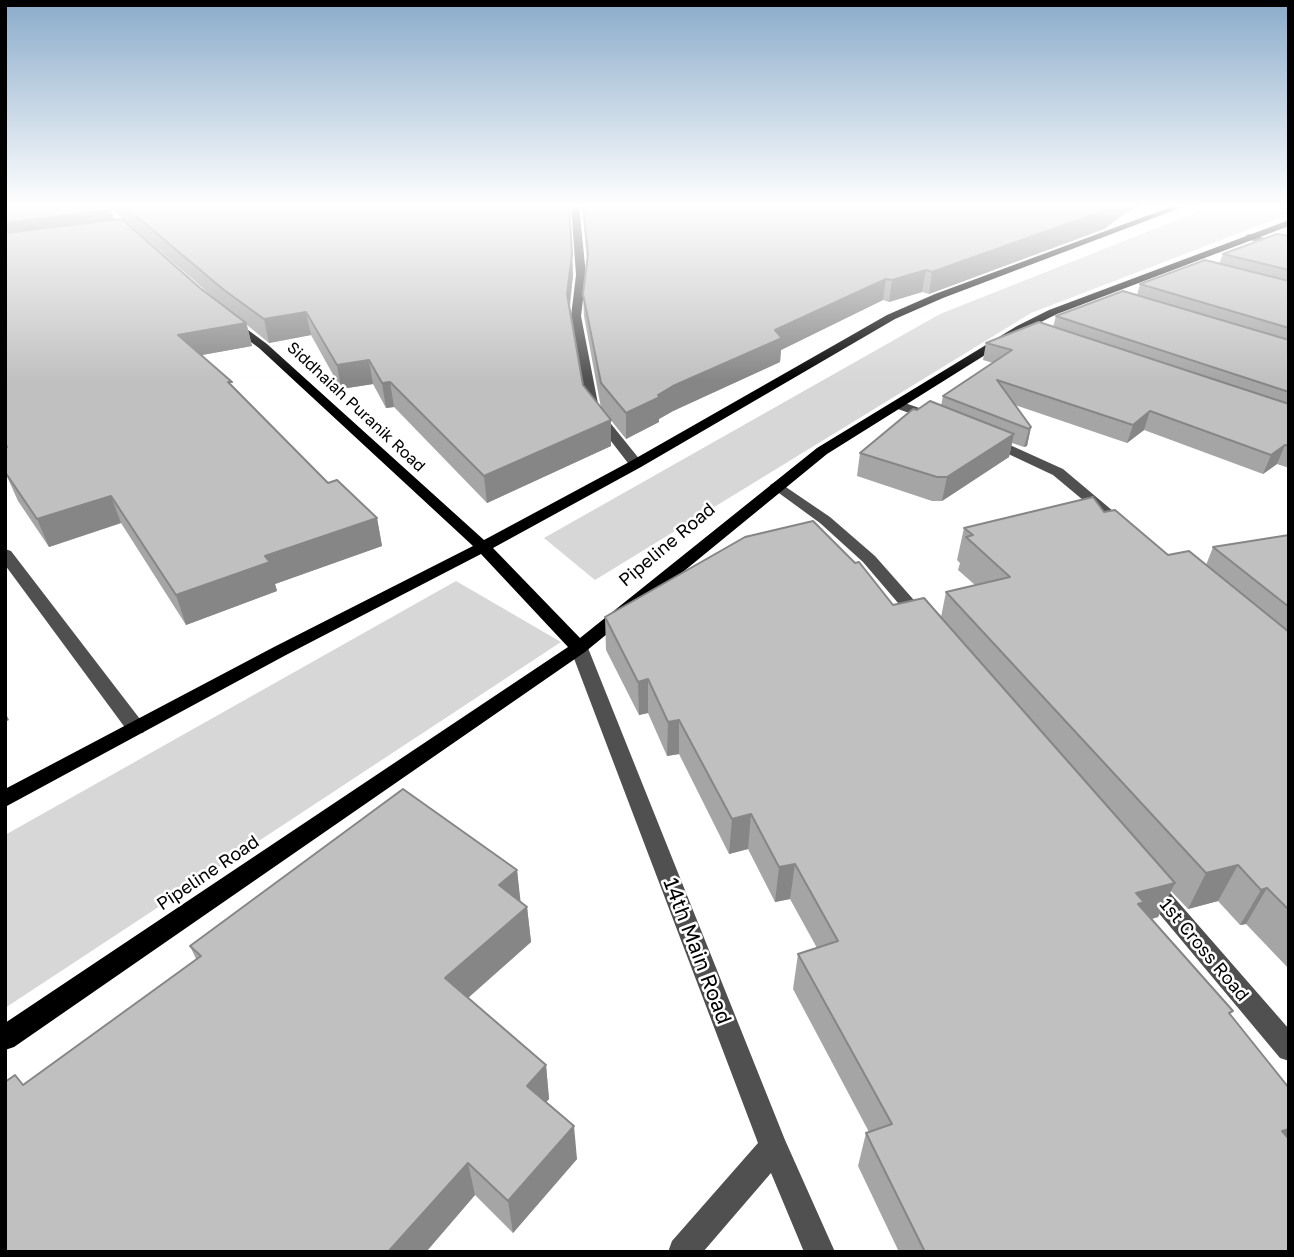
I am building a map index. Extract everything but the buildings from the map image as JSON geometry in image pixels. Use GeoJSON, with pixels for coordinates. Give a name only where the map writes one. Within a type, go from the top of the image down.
{"type":"FeatureCollection","features":[{"type":"Feature","properties":{"kind":"main road"},"geometry":{"type":"LineString","coordinates":[[5,799],[636,464],[849,339],[897,314],[1030,264]]}},
{"type":"Feature","properties":{"kind":"main road","name":"Pipeline Road"},"geometry":{"type":"LineString","coordinates":[[5,1038],[579,648],[822,451],[1021,328],[1097,294],[1177,264]]}},
{"type":"Feature","properties":{"kind":"main road","name":"Siddhaiah Puranik Road"},"geometry":{"type":"LineString","coordinates":[[223,316],[263,346],[483,547],[579,648]]}},
{"type":"Feature","properties":{"kind":"street"},"geometry":{"type":"LineString","coordinates":[[581,264],[582,275],[576,316],[593,410],[636,464]]}},
{"type":"Feature","properties":{"kind":"street"},"geometry":{"type":"LineString","coordinates":[[1177,264],[1202,271]]}},
{"type":"Feature","properties":{"kind":"street"},"geometry":{"type":"LineString","coordinates":[[1097,294],[1122,302]]}},
{"type":"Feature","properties":{"kind":"street"},"geometry":{"type":"LineString","coordinates":[[1021,328],[1045,335]]}},
{"type":"Feature","properties":{"kind":"street"},"geometry":{"type":"LineString","coordinates":[[899,405],[954,425]]}},
{"type":"Feature","properties":{"kind":"street"},"geometry":{"type":"LineString","coordinates":[[979,436],[1058,472],[1140,540]]}},
{"type":"Feature","properties":{"kind":"street"},"geometry":{"type":"LineString","coordinates":[[777,485],[825,520],[869,559],[935,635]]}},
{"type":"Feature","properties":{"kind":"street"},"geometry":{"type":"LineString","coordinates":[[5,554],[136,728]]}},
{"type":"Feature","properties":{"kind":"street","name":"14th Main Road"},"geometry":{"type":"LineString","coordinates":[[579,648],[774,1147],[820,1252]]}},
{"type":"Feature","properties":{"kind":"street","name":"1st Cross Road"},"geometry":{"type":"LineString","coordinates":[[1135,868],[1289,1049]]}},
{"type":"Feature","properties":{"kind":"street"},"geometry":{"type":"LineString","coordinates":[[683,1252],[774,1147]]}},
{"type":"Feature","properties":{"kind":"shaded area"},"geometry":{"type":"Polygon","coordinates":[[[1067,264],[1160,264],[1031,313],[595,580],[544,538],[940,314],[1067,264]]]}},
{"type":"Feature","properties":{"kind":"shaded area"},"geometry":{"type":"Polygon","coordinates":[[[456,581],[561,642],[5,1008],[5,835],[456,581]]]}}]}
